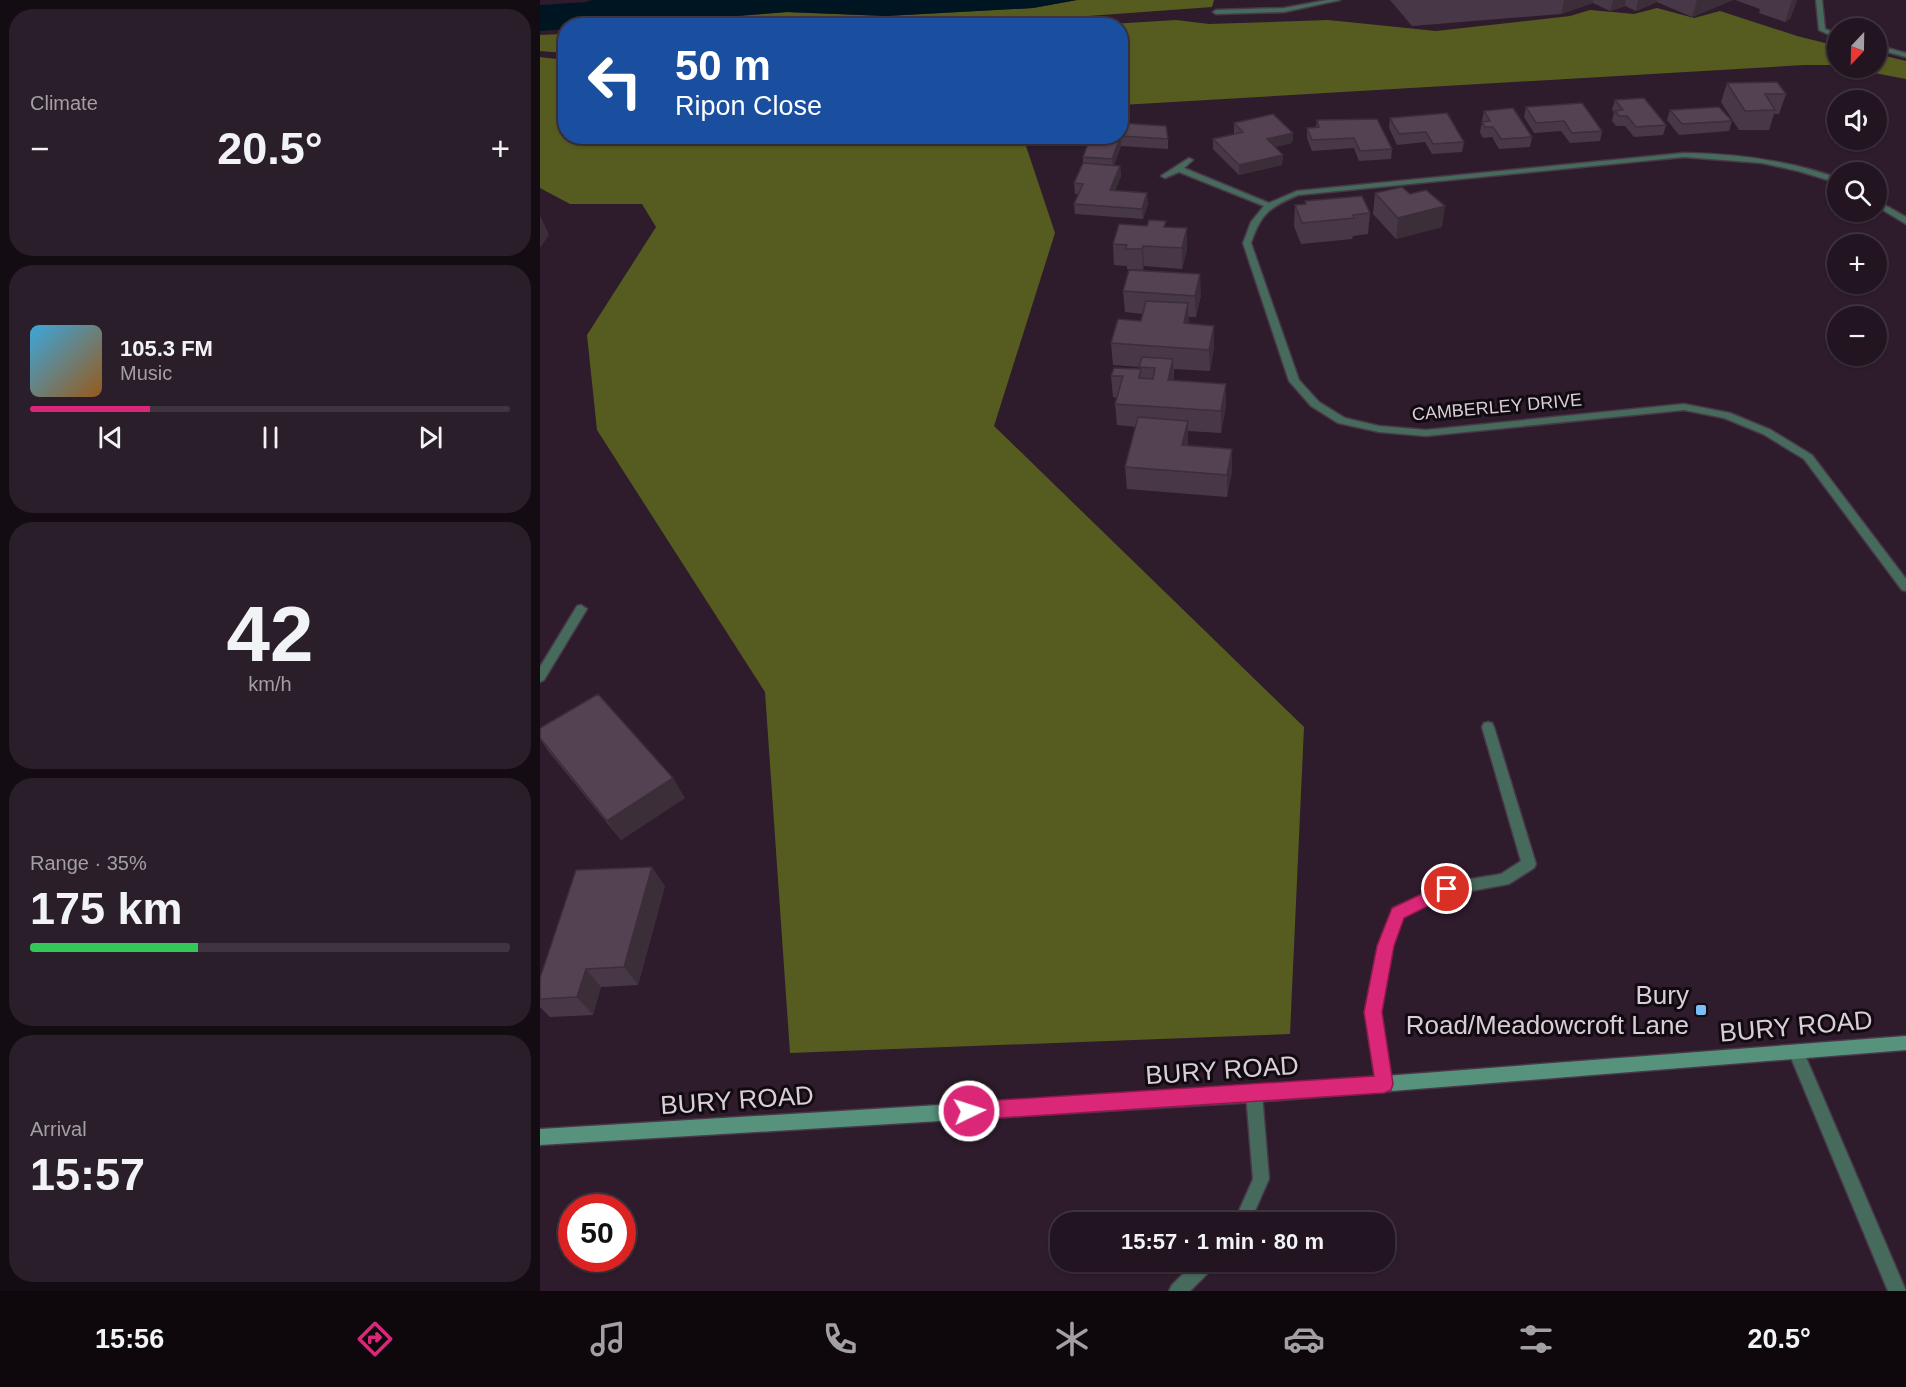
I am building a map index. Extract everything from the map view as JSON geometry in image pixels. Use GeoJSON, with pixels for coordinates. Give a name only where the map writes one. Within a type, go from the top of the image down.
{"type":"FeatureCollection","features":[{"type":"Feature","properties":{"kind":"main road","name":"BURY ROAD"},"geometry":{"type":"LineString","coordinates":[[540,1137],[1254,1094],[1906,1043]]}},
{"type":"Feature","properties":{"kind":"street"},"geometry":{"type":"LineString","coordinates":[[1216,12],[1284,10],[1337,0]]}},
{"type":"Feature","properties":{"kind":"street"},"geometry":{"type":"LineString","coordinates":[[1819,0],[1822,30],[1827,32]]}},
{"type":"Feature","properties":{"kind":"street"},"geometry":{"type":"LineString","coordinates":[[1887,50],[1906,55]]}},
{"type":"Feature","properties":{"kind":"street"},"geometry":{"type":"LineString","coordinates":[[1179,169],[1268,205],[1297,193],[1684,155],[1737,156],[1778,162],[1827,178]]}},
{"type":"Feature","properties":{"kind":"street"},"geometry":{"type":"LineString","coordinates":[[1165,176],[1179,169],[1189,160]]}},
{"type":"Feature","properties":{"kind":"street","name":"CAMBERLEY DRIVE"},"geometry":{"type":"LineString","coordinates":[[1268,205],[1254,220],[1247,243],[1294,381],[1315,404],[1342,421],[1379,429],[1426,433],[1684,406],[1726,415],[1767,432],[1808,457],[1906,587]]}},
{"type":"Feature","properties":{"kind":"street"},"geometry":{"type":"LineString","coordinates":[[1887,209],[1906,221]]}},
{"type":"Feature","properties":{"kind":"street"},"geometry":{"type":"LineString","coordinates":[[540,677],[581,609]]}},
{"type":"Feature","properties":{"kind":"street"},"geometry":{"type":"LineString","coordinates":[[1384,1084],[1373,1012],[1385,946],[1398,913],[1447,889],[1504,880],[1529,864],[1488,727]]}},
{"type":"Feature","properties":{"kind":"street"},"geometry":{"type":"LineString","coordinates":[[1797,1053],[1897,1291]]}},
{"type":"Feature","properties":{"kind":"street"},"geometry":{"type":"LineString","coordinates":[[1246,1212],[1261,1179],[1254,1094]]}},
{"type":"Feature","properties":{"kind":"street"},"geometry":{"type":"LineString","coordinates":[[1178,1291],[1197,1272]]}},
{"type":"Feature","properties":{"kind":"green space"},"geometry":{"type":"Polygon","coordinates":[[[1077,0],[1214,0],[1212,7],[1060,18],[715,18],[787,12],[886,16],[1033,8],[1077,0]]]}},
{"type":"Feature","properties":{"kind":"green space"},"geometry":{"type":"Polygon","coordinates":[[[1657,8],[1694,18],[1720,11],[1827,44],[1827,65],[1128,105],[1128,23],[1176,20],[1209,24],[1328,20],[1436,31],[1570,16],[1590,10],[1634,14],[1657,8]]]}},
{"type":"Feature","properties":{"kind":"green space"},"geometry":{"type":"Polygon","coordinates":[[[558,34],[558,52],[540,51],[540,35],[558,34]]]}},
{"type":"Feature","properties":{"kind":"green space"},"geometry":{"type":"Polygon","coordinates":[[[1887,56],[1906,61],[1906,79],[1887,75],[1887,56]]]}},
{"type":"Feature","properties":{"kind":"green space"},"geometry":{"type":"Polygon","coordinates":[[[540,57],[558,59],[558,144],[1025,144],[1055,233],[994,426],[1304,727],[1290,1034],[790,1053],[765,692],[597,430],[587,335],[656,227],[642,204],[570,204],[540,188],[540,57]]]}},
{"type":"Feature","properties":{"kind":"water"},"geometry":{"type":"Polygon","coordinates":[[[592,0],[1077,0],[1033,8],[886,16],[787,12],[710,18],[566,18],[560,11],[592,0]]]}},
{"type":"Feature","properties":{"kind":"building"},"geometry":{"type":"Polygon","coordinates":[[[1777,82],[1786,94],[1765,94],[1775,110],[1745,111],[1727,83],[1777,82]]]}},
{"type":"Feature","properties":{"kind":"building"},"geometry":{"type":"Polygon","coordinates":[[[1644,98],[1666,125],[1636,127],[1627,116],[1619,116],[1615,111],[1623,110],[1615,100],[1644,98]]]}},
{"type":"Feature","properties":{"kind":"building"},"geometry":{"type":"Polygon","coordinates":[[[1582,103],[1602,131],[1572,133],[1564,121],[1536,123],[1526,107],[1582,103]]]}},
{"type":"Feature","properties":{"kind":"building"},"geometry":{"type":"Polygon","coordinates":[[[1719,107],[1732,121],[1682,124],[1670,110],[1719,107]]]}},
{"type":"Feature","properties":{"kind":"building"},"geometry":{"type":"Polygon","coordinates":[[[1513,108],[1532,137],[1501,139],[1493,127],[1485,127],[1482,122],[1490,121],[1484,111],[1513,108]]]}},
{"type":"Feature","properties":{"kind":"building"},"geometry":{"type":"Polygon","coordinates":[[[1447,113],[1464,142],[1433,144],[1426,132],[1399,134],[1390,118],[1447,113]]]}},
{"type":"Feature","properties":{"kind":"building"},"geometry":{"type":"Polygon","coordinates":[[[1273,114],[1293,133],[1267,139],[1283,155],[1239,165],[1213,139],[1243,132],[1234,123],[1273,114]]]}},
{"type":"Feature","properties":{"kind":"building"},"geometry":{"type":"Polygon","coordinates":[[[1377,119],[1392,149],[1360,151],[1354,138],[1312,140],[1307,128],[1319,127],[1317,120],[1377,119]]]}},
{"type":"Feature","properties":{"kind":"building"},"geometry":{"type":"Polygon","coordinates":[[[1128,124],[1166,126],[1168,139],[1128,136],[1128,124]]]}},
{"type":"Feature","properties":{"kind":"building"},"geometry":{"type":"Polygon","coordinates":[[[1088,144],[1118,144],[1112,159],[1083,157],[1088,144]]]}},
{"type":"Feature","properties":{"kind":"building"},"geometry":{"type":"Polygon","coordinates":[[[1083,163],[1120,166],[1110,190],[1147,193],[1142,209],[1074,204],[1083,184],[1074,183],[1083,163]]]}},
{"type":"Feature","properties":{"kind":"building"},"geometry":{"type":"Polygon","coordinates":[[[1402,187],[1410,194],[1426,190],[1445,206],[1398,218],[1375,193],[1402,187]]]}},
{"type":"Feature","properties":{"kind":"building"},"geometry":{"type":"Polygon","coordinates":[[[1362,196],[1370,213],[1353,215],[1354,218],[1302,223],[1295,205],[1306,204],[1305,201],[1362,196]]]}},
{"type":"Feature","properties":{"kind":"building"},"geometry":{"type":"Polygon","coordinates":[[[1149,220],[1166,221],[1164,227],[1187,228],[1182,248],[1143,246],[1142,249],[1125,249],[1127,245],[1113,244],[1119,224],[1147,226],[1149,220]]]}},
{"type":"Feature","properties":{"kind":"building"},"geometry":{"type":"Polygon","coordinates":[[[1129,270],[1200,274],[1195,296],[1123,291],[1129,270]]]}},
{"type":"Feature","properties":{"kind":"building"},"geometry":{"type":"Polygon","coordinates":[[[1146,301],[1188,303],[1184,323],[1214,326],[1209,350],[1111,343],[1118,319],[1141,321],[1146,301]]]}},
{"type":"Feature","properties":{"kind":"building"},"geometry":{"type":"Polygon","coordinates":[[[1142,357],[1173,359],[1168,380],[1226,384],[1221,411],[1115,404],[1123,376],[1111,376],[1114,368],[1141,369],[1139,378],[1153,379],[1155,368],[1139,367],[1142,357]]]}},
{"type":"Feature","properties":{"kind":"building"},"geometry":{"type":"Polygon","coordinates":[[[1138,417],[1188,421],[1182,445],[1232,449],[1227,475],[1125,467],[1138,417]]]}},
{"type":"Feature","properties":{"kind":"building"},"geometry":{"type":"Polygon","coordinates":[[[598,694],[673,778],[607,821],[540,738],[540,728],[598,694]]]}},
{"type":"Feature","properties":{"kind":"building"},"geometry":{"type":"Polygon","coordinates":[[[652,867],[624,967],[586,969],[577,997],[540,999],[540,978],[576,870],[652,867]]]}},
{"type":"Feature","properties":{"kind":"waterway"},"geometry":{"type":"LineString","coordinates":[[540,18],[671,9]]}},
{"type":"Feature","properties":{"kind":"place","name":"Bury Road/Meadowcroft Lane"},"geometry":{"type":"Point","coordinates":[1701,1010]}},
{"type":"Feature","properties":{"kind":"route"},"geometry":{"type":"LineString","coordinates":[[969,1111],[1384,1084],[1373,1012],[1385,946],[1398,913],[1447,889]]}}]}
